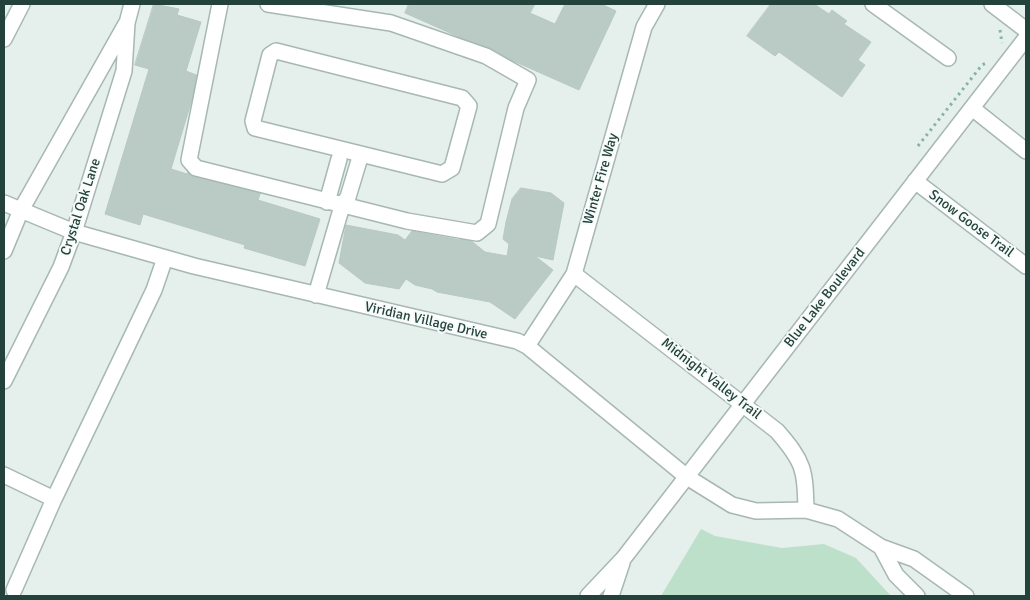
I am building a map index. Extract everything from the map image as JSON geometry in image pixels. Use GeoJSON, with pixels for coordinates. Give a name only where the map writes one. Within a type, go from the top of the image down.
{"type":"FeatureCollection","features":[{"type":"Feature","properties":{"kind":"street"},"geometry":{"type":"LineString","coordinates":[[4,39],[22,4]]}},
{"type":"Feature","properties":{"kind":"street","name":"Crystal Oak Lane"},"geometry":{"type":"LineString","coordinates":[[4,381],[61,267],[74,232],[124,72],[127,23],[132,4]]}},
{"type":"Feature","properties":{"kind":"street"},"geometry":{"type":"LineString","coordinates":[[220,4],[189,160],[196,168],[407,221],[477,232],[488,224],[516,108],[528,80],[486,56],[391,22],[268,4]]}},
{"type":"Feature","properties":{"kind":"street","name":"Winter Fire Way"},"geometry":{"type":"LineString","coordinates":[[526,346],[574,274],[644,27],[656,4]]}},
{"type":"Feature","properties":{"kind":"street"},"geometry":{"type":"LineString","coordinates":[[873,4],[948,58]]}},
{"type":"Feature","properties":{"kind":"street"},"geometry":{"type":"LineString","coordinates":[[992,4],[1026,30]]}},
{"type":"Feature","properties":{"kind":"street","name":"Crystal Oak Lane"},"geometry":{"type":"LineString","coordinates":[[4,251],[20,210],[127,23]]}},
{"type":"Feature","properties":{"kind":"street","name":"Blue Lake Boulevard"},"geometry":{"type":"LineString","coordinates":[[588,596],[623,559],[1026,38]]}},
{"type":"Feature","properties":{"kind":"street"},"geometry":{"type":"LineString","coordinates":[[276,51],[462,98],[469,106],[452,168],[442,174],[361,154],[255,128],[253,121],[270,55],[276,51]]}},
{"type":"Feature","properties":{"kind":"street"},"geometry":{"type":"LineString","coordinates":[[972,108],[1026,151]]}},
{"type":"Feature","properties":{"kind":"street"},"geometry":{"type":"LineString","coordinates":[[316,295],[342,206],[348,197],[361,154]]}},
{"type":"Feature","properties":{"kind":"street"},"geometry":{"type":"LineString","coordinates":[[327,202],[339,160]]}},
{"type":"Feature","properties":{"kind":"street","name":"Snow Goose Trail"},"geometry":{"type":"LineString","coordinates":[[915,182],[1026,266]]}},
{"type":"Feature","properties":{"kind":"street","name":"Viridian Village Drive"},"geometry":{"type":"LineString","coordinates":[[4,203],[74,232],[165,258],[517,341],[526,346],[687,477],[732,505],[756,511],[806,510],[838,520],[881,547],[914,559],[966,596]]}},
{"type":"Feature","properties":{"kind":"street"},"geometry":{"type":"LineString","coordinates":[[14,590],[54,499],[154,290],[165,258]]}},
{"type":"Feature","properties":{"kind":"street","name":"Midnight Valley Trail"},"geometry":{"type":"LineString","coordinates":[[574,274],[777,431],[795,452],[805,474],[806,510]]}},
{"type":"Feature","properties":{"kind":"street"},"geometry":{"type":"LineString","coordinates":[[4,475],[54,499]]}},
{"type":"Feature","properties":{"kind":"street"},"geometry":{"type":"LineString","coordinates":[[881,547],[896,575],[917,596]]}},
{"type":"Feature","properties":{"kind":"street","name":"Blue Lake Boulevard"},"geometry":{"type":"LineString","coordinates":[[611,596],[623,559]]}},
{"type":"Feature","properties":{"kind":"path"},"geometry":{"type":"LineString","coordinates":[[996,26],[1002,36],[999,48]]}},
{"type":"Feature","properties":{"kind":"path"},"geometry":{"type":"LineString","coordinates":[[918,146],[982,65],[989,61]]}},
{"type":"Feature","properties":{"kind":"green space"},"geometry":{"type":"Polygon","coordinates":[[[701,529],[715,536],[782,548],[824,544],[856,558],[891,596],[661,596],[701,529]]]}},
{"type":"Feature","properties":{"kind":"building"},"geometry":{"type":"Polygon","coordinates":[[[154,4],[179,9],[177,15],[201,22],[186,71],[199,76],[171,169],[187,174],[190,167],[262,188],[258,200],[320,219],[305,266],[244,248],[245,245],[143,214],[140,225],[105,214],[149,69],[135,65],[154,4]]]}},
{"type":"Feature","properties":{"kind":"building"},"geometry":{"type":"Polygon","coordinates":[[[409,4],[535,4],[530,13],[555,24],[565,4],[601,4],[616,11],[579,90],[405,13],[409,4]]]}},
{"type":"Feature","properties":{"kind":"building"},"geometry":{"type":"Polygon","coordinates":[[[771,4],[814,4],[829,14],[832,10],[847,21],[844,24],[871,42],[858,60],[865,65],[842,97],[779,52],[775,56],[747,36],[771,4]]]}},
{"type":"Feature","properties":{"kind":"building"},"geometry":{"type":"Polygon","coordinates":[[[521,188],[551,193],[564,203],[553,260],[535,256],[553,270],[515,319],[490,302],[437,292],[415,285],[406,279],[399,289],[365,283],[339,263],[346,225],[398,235],[405,240],[412,231],[460,240],[464,235],[485,252],[507,256],[509,244],[503,239],[506,222],[512,199],[521,188]]]}}]}
